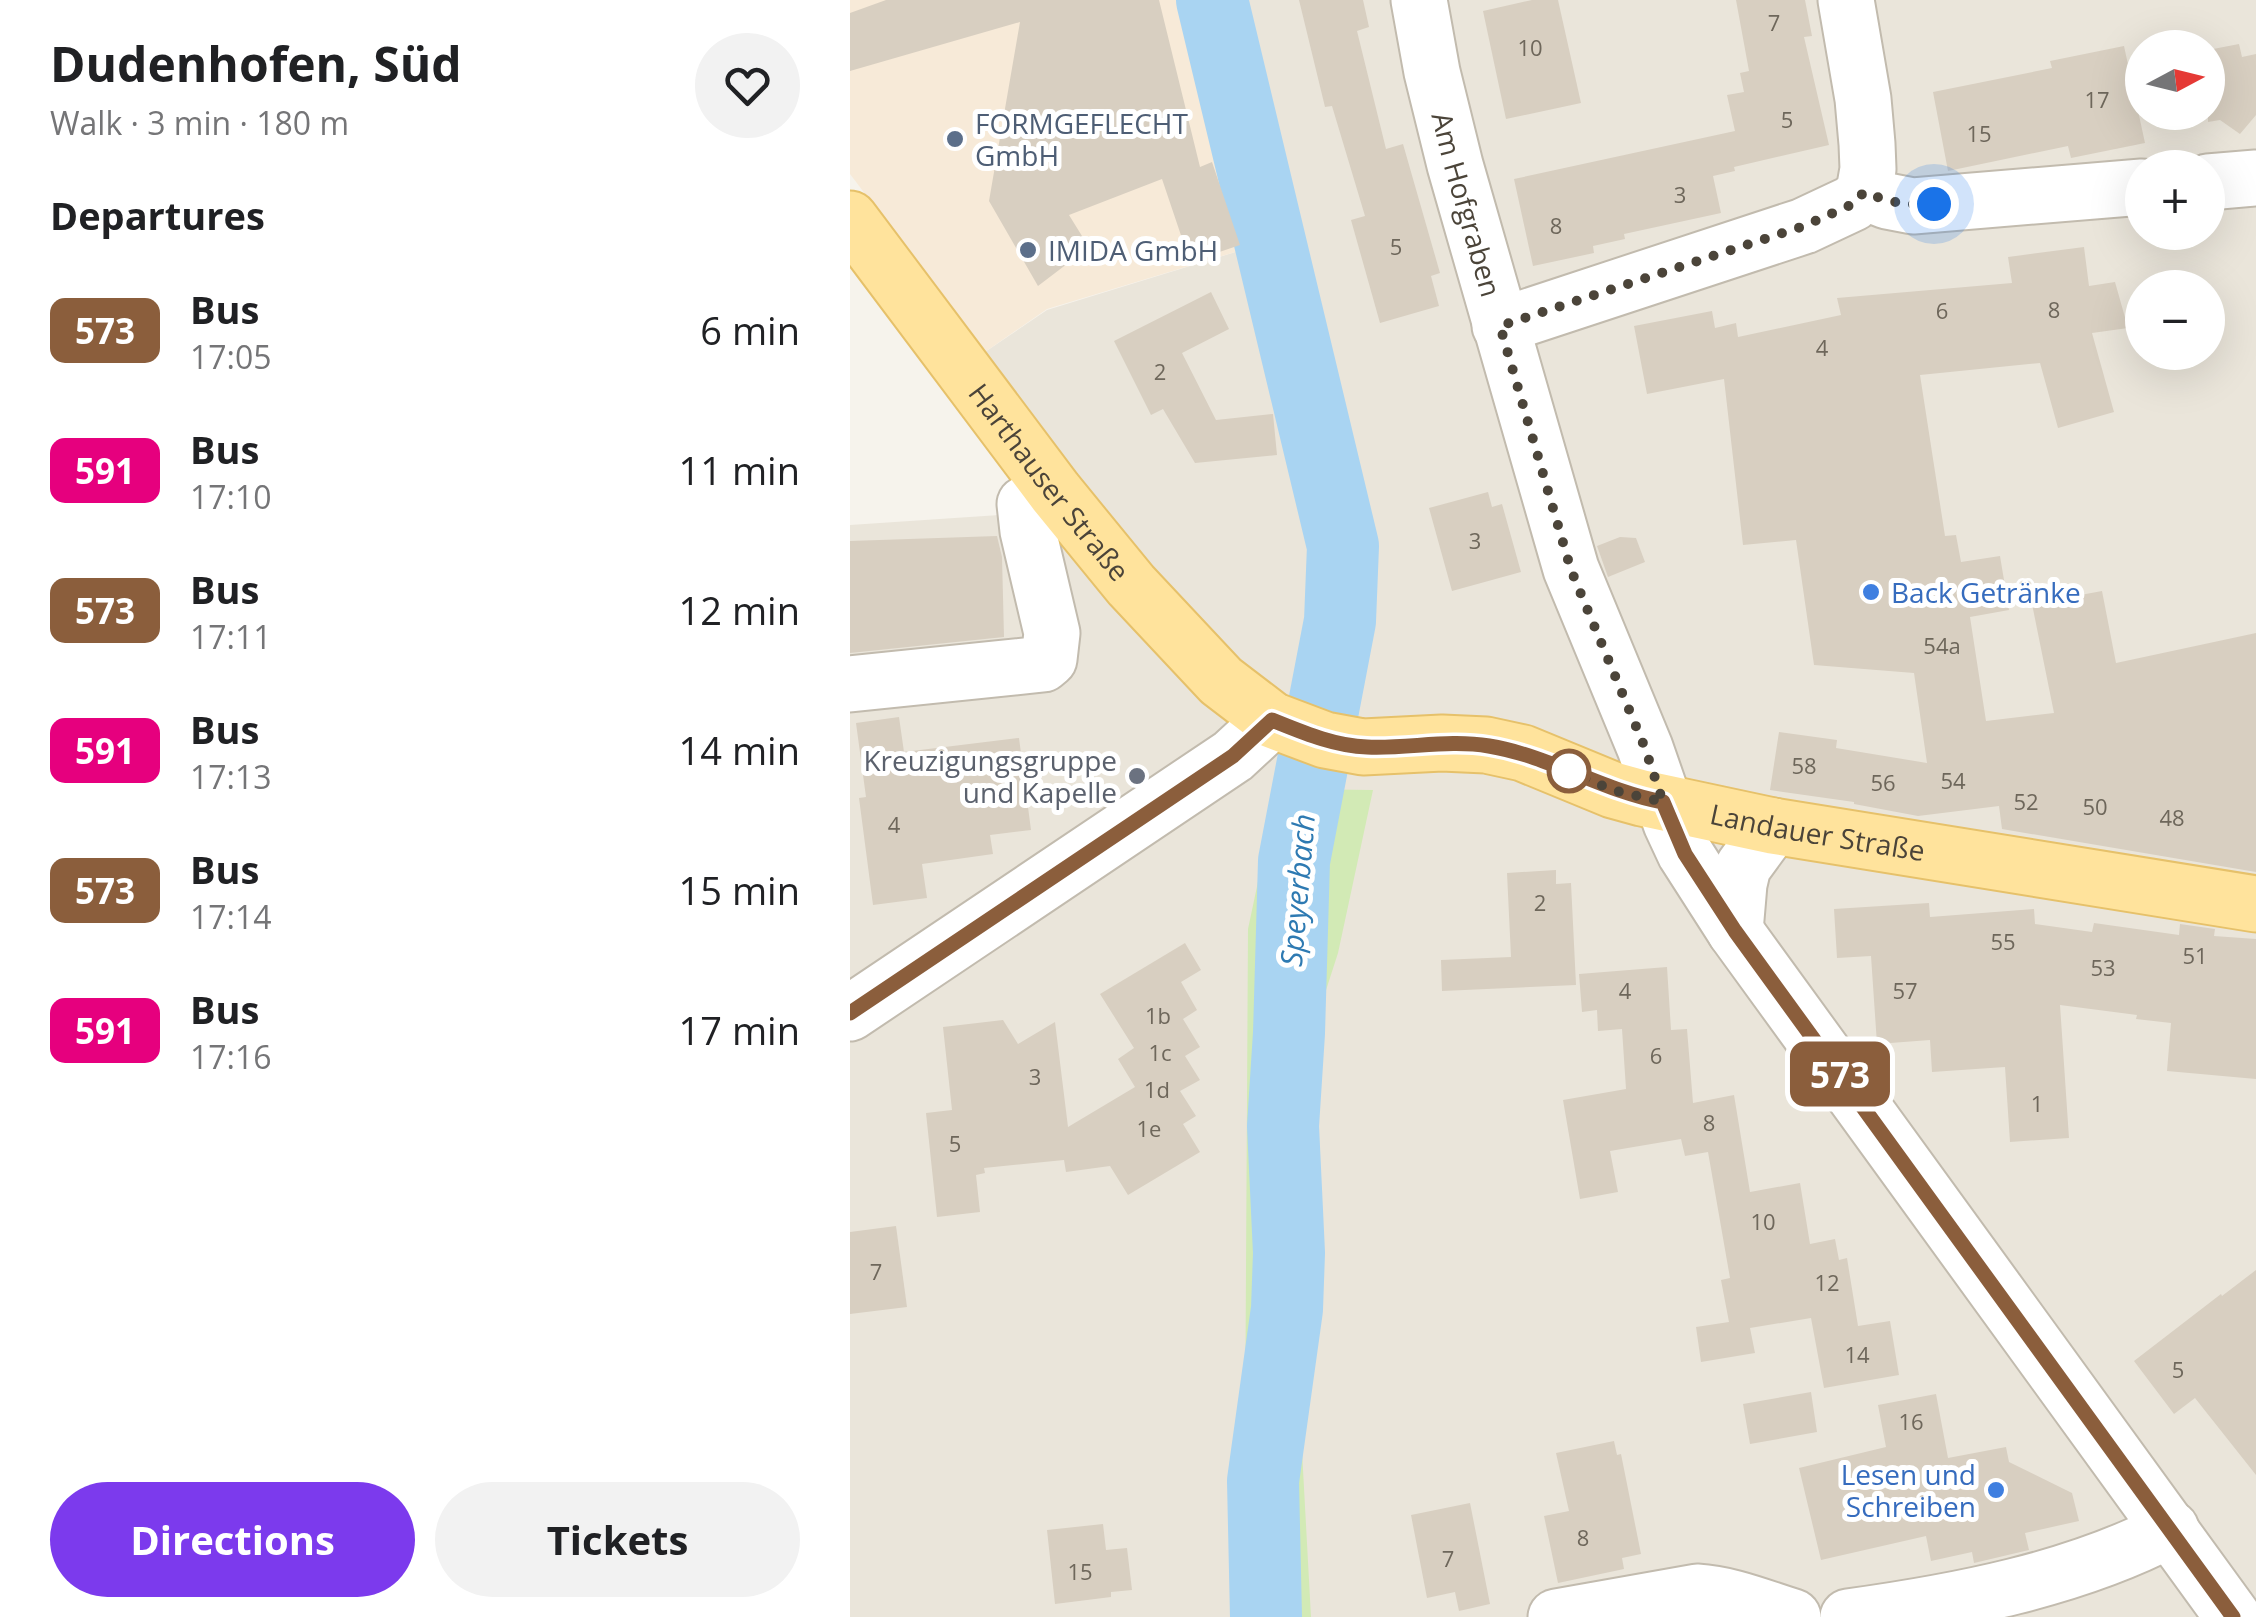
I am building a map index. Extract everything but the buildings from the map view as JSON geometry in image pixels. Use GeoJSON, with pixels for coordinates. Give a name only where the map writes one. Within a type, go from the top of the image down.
{"type":"FeatureCollection","features":[{"type":"Feature","properties":{"kind":"main road","name":"Harthauser Straße"},"geometry":{"type":"LineString","coordinates":[[850,219],[1131,585],[1221,681],[1284,725]]}},
{"type":"Feature","properties":{"kind":"main road","name":"Landauer Straße"},"geometry":{"type":"LineString","coordinates":[[1284,725],[1325,740],[1364,747],[1486,745],[1523,753],[1612,790],[1773,826],[2256,904]]}},
{"type":"Feature","properties":{"kind":"street","name":"Am Hofgraben"},"geometry":{"type":"LineString","coordinates":[[1419,0],[1454,165],[1571,570],[1685,854],[1735,931],[2233,1617]]}},
{"type":"Feature","properties":{"kind":"street"},"geometry":{"type":"LineString","coordinates":[[1500,326],[1804,226],[1853,204],[1864,192],[1868,144],[1846,0]]}},
{"type":"Feature","properties":{"kind":"street"},"geometry":{"type":"LineString","coordinates":[[2225,181],[2256,178]]}},
{"type":"Feature","properties":{"kind":"street"},"geometry":{"type":"LineString","coordinates":[[1864,192],[1913,206],[2125,189]]}},
{"type":"Feature","properties":{"kind":"street"},"geometry":{"type":"LineString","coordinates":[[850,684],[1043,664],[1049,658],[1052,633],[1028,531],[1026,504]]}},
{"type":"Feature","properties":{"kind":"street"},"geometry":{"type":"LineString","coordinates":[[850,1013],[1284,725]]}},
{"type":"Feature","properties":{"kind":"street"},"geometry":{"type":"LineString","coordinates":[[1735,931],[1743,867],[1773,826]]}},
{"type":"Feature","properties":{"kind":"street"},"geometry":{"type":"LineString","coordinates":[[1848,1617],[1900,1610],[2018,1584],[2132,1550],[2170,1529]]}},
{"type":"Feature","properties":{"kind":"street"},"geometry":{"type":"LineString","coordinates":[[1556,1617],[1697,1592],[1738,1598],[1793,1617]]}},
{"type":"Feature","properties":{"kind":"shaded area"},"geometry":{"type":"Polygon","coordinates":[[[850,0],[1192,0],[1255,246],[1047,309],[985,352],[850,174],[850,0]]]}},
{"type":"Feature","properties":{"kind":"shaded area"},"geometry":{"type":"Polygon","coordinates":[[[1232,0],[2256,0],[2256,1617],[850,1617],[850,525],[1102,508],[985,352],[1047,310],[1255,246],[1313,500],[1342,499],[1232,0]]]}},
{"type":"Feature","properties":{"kind":"green space"},"geometry":{"type":"Polygon","coordinates":[[[1287,789],[1373,790],[1338,953],[1309,1043],[1307,1141],[1316,1279],[1300,1414],[1311,1617],[1240,1617],[1248,929],[1266,844],[1287,789]]]}},
{"type":"Feature","properties":{"kind":"waterway","name":"Speyerbach"},"geometry":{"type":"LineString","coordinates":[[1212,0],[1343,546],[1340,621],[1294,861],[1283,1126],[1289,1253],[1287,1309],[1263,1481],[1266,1617]]}},
{"type":"Feature","properties":{"kind":"bus line","name":"573"},"geometry":{"type":"LineString","coordinates":[[850,1013],[1233,756],[1272,720],[1325,740],[1364,747],[1486,745],[1523,753],[1612,790],[1663,802],[1685,854],[1735,931],[2233,1617]]}},
{"type":"Feature","properties":{"kind":"place","name":"FORMGEFLECHT GmbH"},"geometry":{"type":"Point","coordinates":[955,139]}},
{"type":"Feature","properties":{"kind":"place","name":"IMIDA GmbH"},"geometry":{"type":"Point","coordinates":[1028,250]}},
{"type":"Feature","properties":{"kind":"place","name":"Back Getränke"},"geometry":{"type":"Point","coordinates":[1871,592]}},
{"type":"Feature","properties":{"kind":"place","name":"Kreuzigungsgruppe und Kapelle"},"geometry":{"type":"Point","coordinates":[1137,776]}},
{"type":"Feature","properties":{"kind":"place","name":"Lesen und Schreiben"},"geometry":{"type":"Point","coordinates":[1996,1490]}},
{"type":"Feature","properties":{"kind":"route"},"geometry":{"type":"LineString","coordinates":[[1569,771],[1612,790],[1663,802],[1645,748],[1571,570],[1500,326],[1804,226],[1853,204],[1864,192],[1913,206],[1934,204]]}}]}
